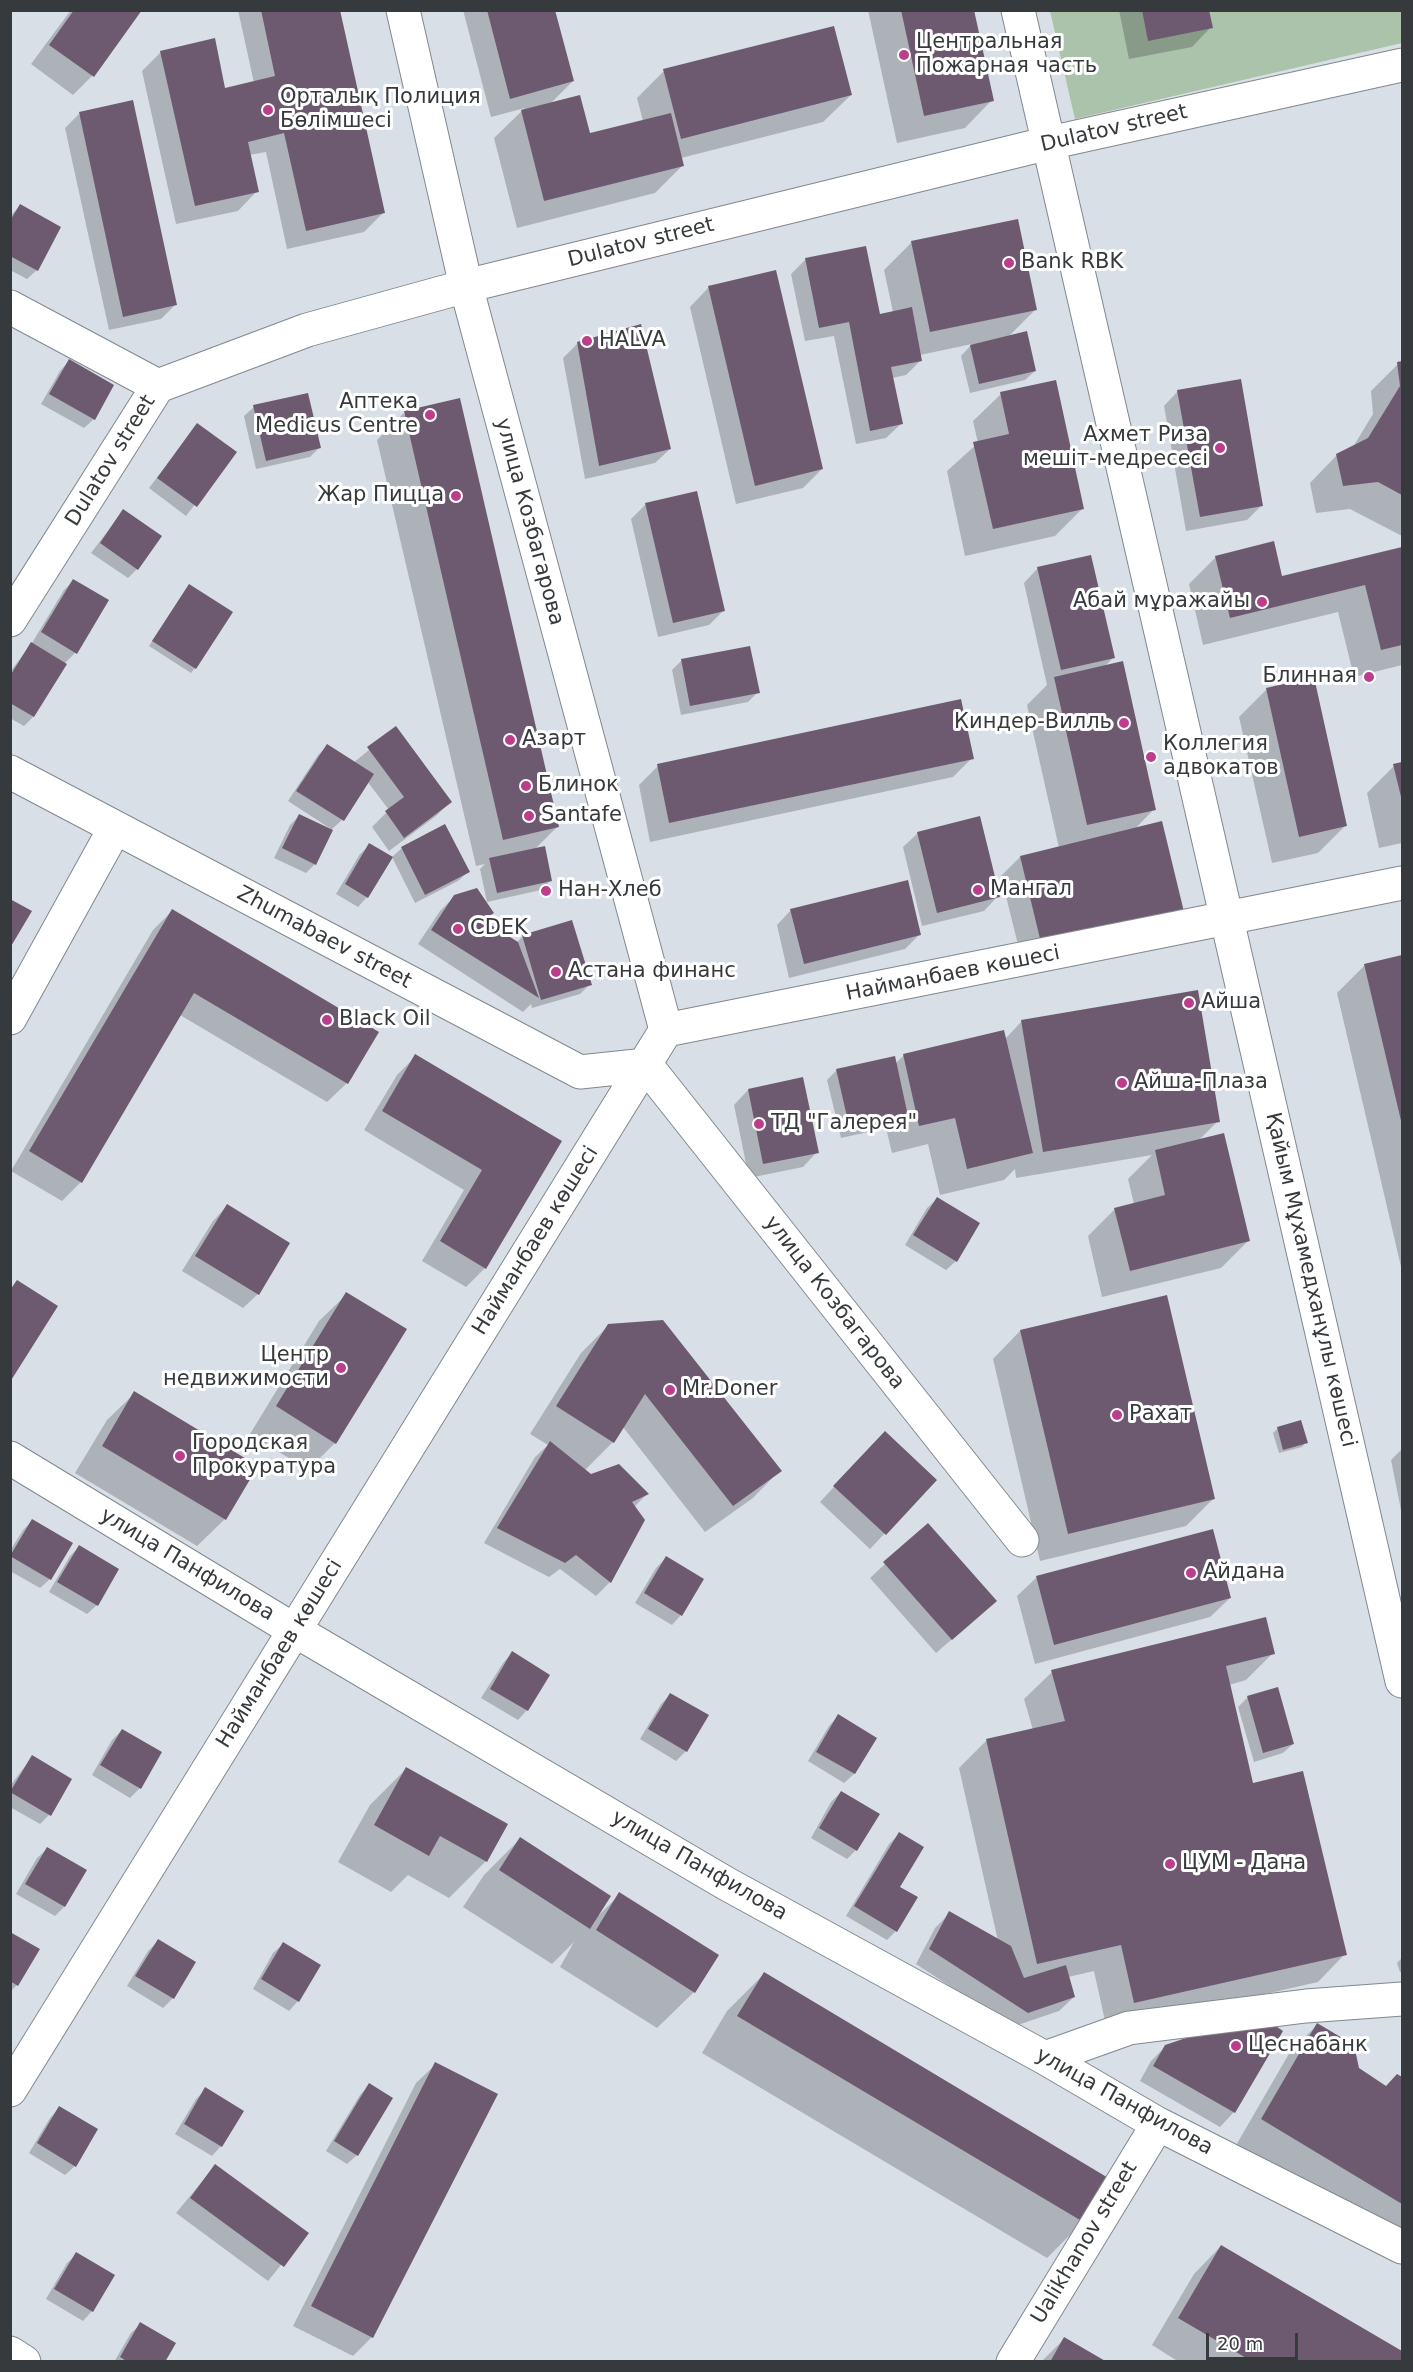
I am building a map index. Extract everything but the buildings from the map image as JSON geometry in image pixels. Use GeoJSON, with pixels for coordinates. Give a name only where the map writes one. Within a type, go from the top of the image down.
{"type":"FeatureCollection","features":[{"type":"Feature","properties":{"kind":"street","name":"улица Козбагарова"},"geometry":{"type":"LineString","coordinates":[[403,10],[466,286],[666,1030]]}},
{"type":"Feature","properties":{"kind":"street","name":"Қайым Мұхамедханұлы көшесі"},"geometry":{"type":"LineString","coordinates":[[1018,10],[1402,1681]]}},
{"type":"Feature","properties":{"kind":"street","name":"Dulatov street"},"geometry":{"type":"LineString","coordinates":[[10,620],[158,386],[307,330],[466,286],[1049,143],[1402,65]]}},
{"type":"Feature","properties":{"kind":"street"},"geometry":{"type":"LineString","coordinates":[[10,307],[158,386]]}},
{"type":"Feature","properties":{"kind":"street","name":"Zhumabaev street"},"geometry":{"type":"LineString","coordinates":[[10,772],[580,1072],[646,1065]]}},
{"type":"Feature","properties":{"kind":"street"},"geometry":{"type":"LineString","coordinates":[[10,1018],[115,828]]}},
{"type":"Feature","properties":{"kind":"street","name":"Найманбаев көшесі"},"geometry":{"type":"LineString","coordinates":[[10,2090],[666,1030],[1226,920],[1402,883]]}},
{"type":"Feature","properties":{"kind":"street","name":"улица Козбагарова"},"geometry":{"type":"LineString","coordinates":[[646,1065],[1022,1540]]}},
{"type":"Feature","properties":{"kind":"street","name":"улица Панфилова"},"geometry":{"type":"LineString","coordinates":[[10,1458],[294,1630],[727,1884],[1045,2058],[1158,2124],[1402,2247]]}},
{"type":"Feature","properties":{"kind":"street"},"geometry":{"type":"LineString","coordinates":[[1045,2058],[1129,2028],[1306,2006],[1402,1999]]}},
{"type":"Feature","properties":{"kind":"street","name":"Ualikhanov street"},"geometry":{"type":"LineString","coordinates":[[1013,2361],[1158,2124]]}},
{"type":"Feature","properties":{"kind":"street"},"geometry":{"type":"LineString","coordinates":[[10,2353],[24,2361]]}},
{"type":"Feature","properties":{"kind":"green space"},"geometry":{"type":"Polygon","coordinates":[[[1050,11],[1402,11],[1402,43],[1075,119],[1050,11]]]}},
{"type":"Feature","properties":{"kind":"place","name":"Центральная Пожарная часть"},"geometry":{"type":"Point","coordinates":[904,55]}},
{"type":"Feature","properties":{"kind":"place","name":"Орталық Полиция Бөлімшесі"},"geometry":{"type":"Point","coordinates":[268,110]}},
{"type":"Feature","properties":{"kind":"place","name":"Bank RBK"},"geometry":{"type":"Point","coordinates":[1009,263]}},
{"type":"Feature","properties":{"kind":"place","name":"HALVA"},"geometry":{"type":"Point","coordinates":[587,341]}},
{"type":"Feature","properties":{"kind":"place","name":"Аптека Medicus Centre"},"geometry":{"type":"Point","coordinates":[430,415]}},
{"type":"Feature","properties":{"kind":"place","name":"Ахмет Риза мешіт-медресесі"},"geometry":{"type":"Point","coordinates":[1220,448]}},
{"type":"Feature","properties":{"kind":"place","name":"Жар Пицца"},"geometry":{"type":"Point","coordinates":[456,496]}},
{"type":"Feature","properties":{"kind":"place","name":"Абай мұражайы"},"geometry":{"type":"Point","coordinates":[1262,602]}},
{"type":"Feature","properties":{"kind":"place","name":"Блинная"},"geometry":{"type":"Point","coordinates":[1369,677]}},
{"type":"Feature","properties":{"kind":"place","name":"Киндер-Вилль"},"geometry":{"type":"Point","coordinates":[1124,723]}},
{"type":"Feature","properties":{"kind":"place","name":"Азарт"},"geometry":{"type":"Point","coordinates":[510,740]}},
{"type":"Feature","properties":{"kind":"place","name":"Коллегия адвокатов"},"geometry":{"type":"Point","coordinates":[1151,757]}},
{"type":"Feature","properties":{"kind":"place","name":"Блинок"},"geometry":{"type":"Point","coordinates":[526,786]}},
{"type":"Feature","properties":{"kind":"place","name":"Santafe"},"geometry":{"type":"Point","coordinates":[529,816]}},
{"type":"Feature","properties":{"kind":"place","name":"Мангал"},"geometry":{"type":"Point","coordinates":[978,890]}},
{"type":"Feature","properties":{"kind":"place","name":"Нан-Хлеб"},"geometry":{"type":"Point","coordinates":[546,891]}},
{"type":"Feature","properties":{"kind":"place","name":"CDEK"},"geometry":{"type":"Point","coordinates":[458,929]}},
{"type":"Feature","properties":{"kind":"place","name":"Астана финанс"},"geometry":{"type":"Point","coordinates":[556,972]}},
{"type":"Feature","properties":{"kind":"place","name":"Айша"},"geometry":{"type":"Point","coordinates":[1189,1003]}},
{"type":"Feature","properties":{"kind":"place","name":"Black Oil"},"geometry":{"type":"Point","coordinates":[327,1020]}},
{"type":"Feature","properties":{"kind":"place","name":"Айша-Плаза"},"geometry":{"type":"Point","coordinates":[1122,1083]}},
{"type":"Feature","properties":{"kind":"place","name":"ТД \"Галерея\""},"geometry":{"type":"Point","coordinates":[759,1124]}},
{"type":"Feature","properties":{"kind":"place","name":"Центр недвижимости"},"geometry":{"type":"Point","coordinates":[341,1368]}},
{"type":"Feature","properties":{"kind":"place","name":"Mr.Doner"},"geometry":{"type":"Point","coordinates":[670,1390]}},
{"type":"Feature","properties":{"kind":"place","name":"Рахат"},"geometry":{"type":"Point","coordinates":[1117,1415]}},
{"type":"Feature","properties":{"kind":"place","name":"Городская Прокуратура"},"geometry":{"type":"Point","coordinates":[180,1456]}},
{"type":"Feature","properties":{"kind":"place","name":"Айдана"},"geometry":{"type":"Point","coordinates":[1191,1573]}},
{"type":"Feature","properties":{"kind":"place","name":"ЦУМ - Дана"},"geometry":{"type":"Point","coordinates":[1170,1864]}},
{"type":"Feature","properties":{"kind":"place","name":"Цеснабанк"},"geometry":{"type":"Point","coordinates":[1236,2046]}}]}
